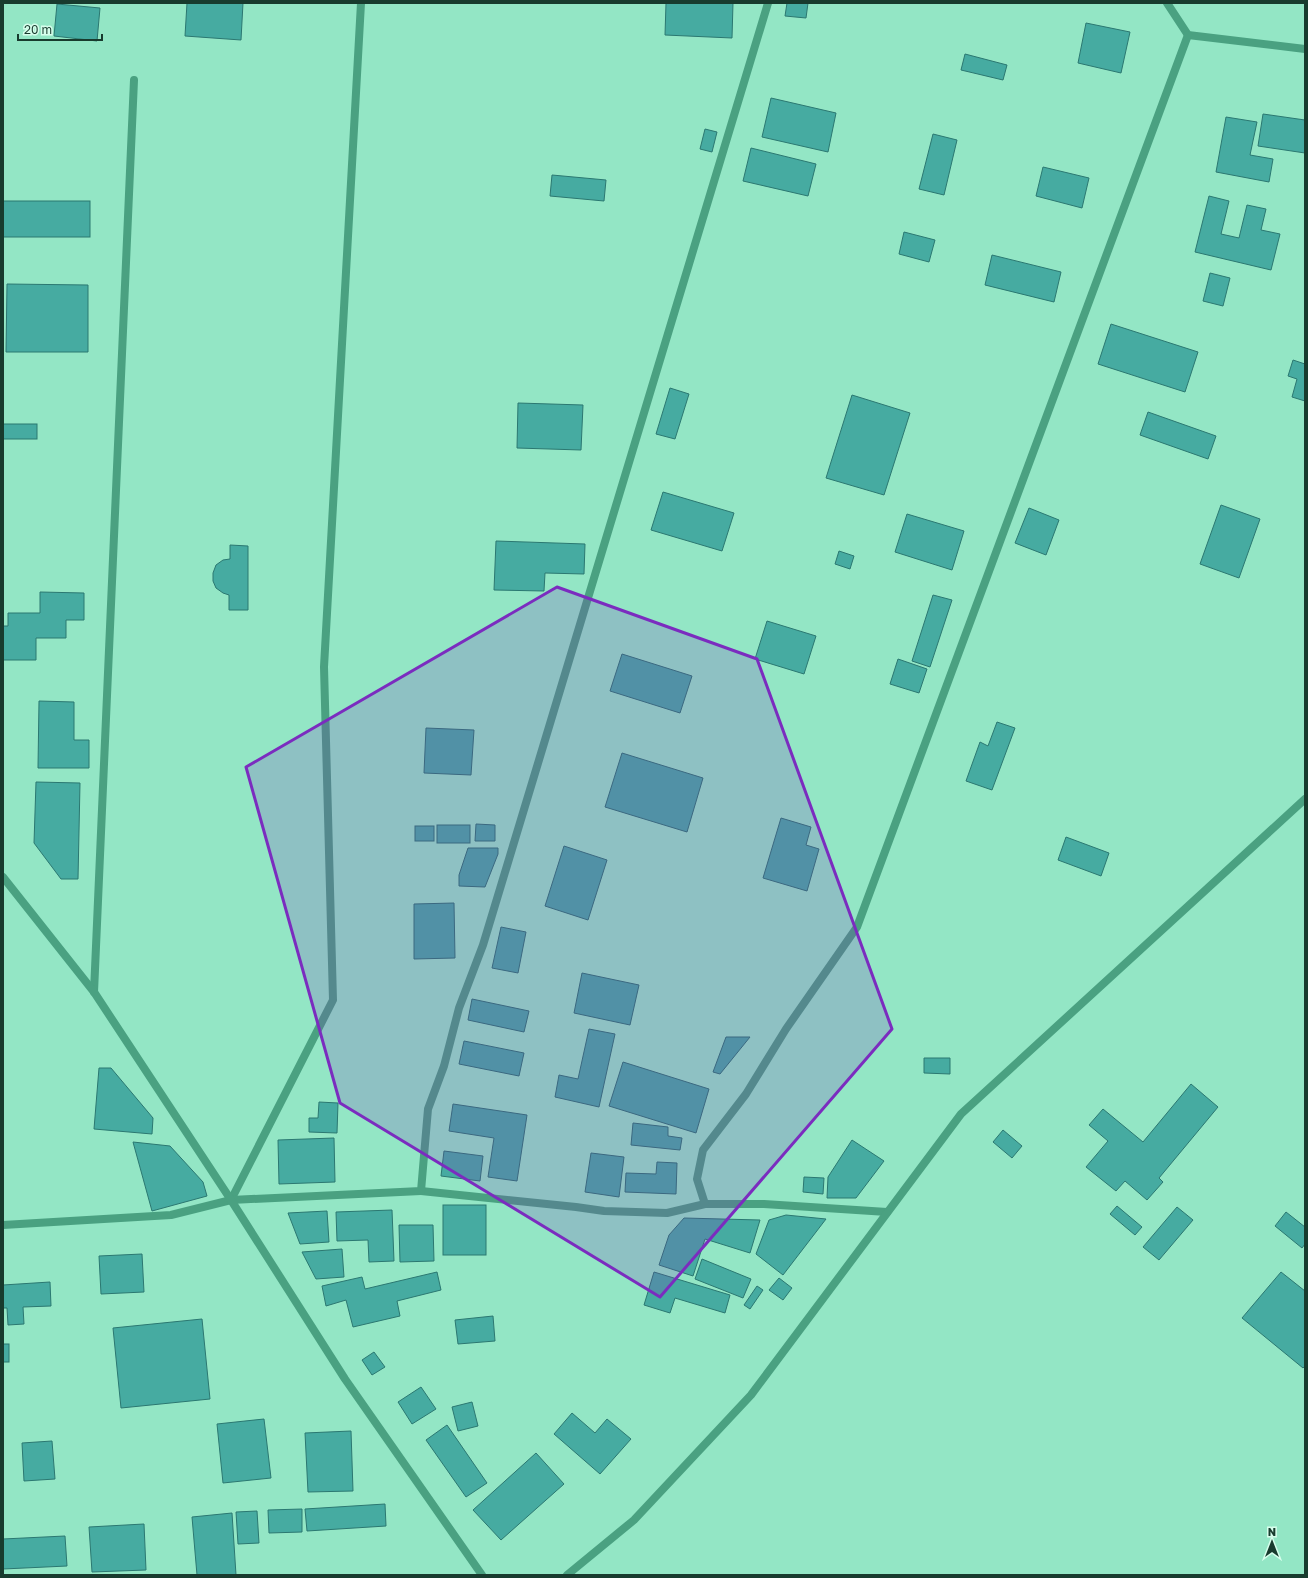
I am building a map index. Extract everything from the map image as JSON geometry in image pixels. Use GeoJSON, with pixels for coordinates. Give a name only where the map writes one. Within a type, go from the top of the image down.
{"type":"FeatureCollection","features":[{"type":"Feature","properties":{"kind":"street"},"geometry":{"type":"LineString","coordinates":[[231,1200],[333,1000],[324,667],[361,3]]}},
{"type":"Feature","properties":{"kind":"street"},"geometry":{"type":"LineString","coordinates":[[421,1191],[428,1108],[444,1066],[459,1008],[483,945],[768,3]]}},
{"type":"Feature","properties":{"kind":"street"},"geometry":{"type":"LineString","coordinates":[[1167,3],[1188,35],[1305,49]]}},
{"type":"Feature","properties":{"kind":"street"},"geometry":{"type":"LineString","coordinates":[[705,1204],[697,1179],[703,1150],[746,1094],[786,1029],[857,927],[1188,35]]}},
{"type":"Feature","properties":{"kind":"street"},"geometry":{"type":"LineString","coordinates":[[94,992],[134,80]]}},
{"type":"Feature","properties":{"kind":"street"},"geometry":{"type":"LineString","coordinates":[[567,1575],[634,1520],[751,1395],[961,1114],[1305,800]]}},
{"type":"Feature","properties":{"kind":"street"},"geometry":{"type":"LineString","coordinates":[[3,877],[94,992],[231,1200],[345,1379],[482,1575]]}},
{"type":"Feature","properties":{"kind":"street"},"geometry":{"type":"LineString","coordinates":[[3,1225],[171,1215],[231,1200],[421,1191],[604,1211],[666,1213],[705,1204],[764,1204],[887,1212]]}},
{"type":"Feature","properties":{"kind":"highlighted area"},"geometry":{"type":"Polygon","coordinates":[[[557,587],[757,659],[892,1029],[660,1297],[340,1103],[246,767],[557,587]]]}},
{"type":"Feature","properties":{"kind":"building"},"geometry":{"type":"Polygon","coordinates":[[[187,3],[243,3],[241,40],[185,36],[187,3]]]}},
{"type":"Feature","properties":{"kind":"building"},"geometry":{"type":"Polygon","coordinates":[[[666,3],[733,3],[732,38],[665,35],[666,3]]]}},
{"type":"Feature","properties":{"kind":"building"},"geometry":{"type":"Polygon","coordinates":[[[787,3],[808,3],[806,18],[785,16],[787,3]]]}},
{"type":"Feature","properties":{"kind":"building"},"geometry":{"type":"Polygon","coordinates":[[[57,4],[100,8],[97,41],[54,36],[57,4]]]}},
{"type":"Feature","properties":{"kind":"building"},"geometry":{"type":"Polygon","coordinates":[[[1086,23],[1130,32],[1121,73],[1078,63],[1086,23]]]}},
{"type":"Feature","properties":{"kind":"building"},"geometry":{"type":"Polygon","coordinates":[[[965,54],[1007,65],[1003,80],[961,70],[965,54]]]}},
{"type":"Feature","properties":{"kind":"building"},"geometry":{"type":"Polygon","coordinates":[[[771,98],[836,113],[828,152],[762,137],[771,98]]]}},
{"type":"Feature","properties":{"kind":"building"},"geometry":{"type":"Polygon","coordinates":[[[1263,114],[1305,120],[1305,153],[1258,146],[1263,114]]]}},
{"type":"Feature","properties":{"kind":"building"},"geometry":{"type":"Polygon","coordinates":[[[1226,117],[1257,122],[1250,155],[1273,159],[1269,182],[1216,172],[1226,117]]]}},
{"type":"Feature","properties":{"kind":"building"},"geometry":{"type":"Polygon","coordinates":[[[705,129],[717,132],[712,152],[700,149],[705,129]]]}},
{"type":"Feature","properties":{"kind":"building"},"geometry":{"type":"Polygon","coordinates":[[[933,134],[957,140],[944,195],[919,189],[933,134]]]}},
{"type":"Feature","properties":{"kind":"building"},"geometry":{"type":"Polygon","coordinates":[[[751,148],[816,164],[808,196],[743,181],[751,148]]]}},
{"type":"Feature","properties":{"kind":"building"},"geometry":{"type":"Polygon","coordinates":[[[1043,167],[1089,178],[1082,208],[1036,196],[1043,167]]]}},
{"type":"Feature","properties":{"kind":"building"},"geometry":{"type":"Polygon","coordinates":[[[552,175],[606,180],[604,201],[550,196],[552,175]]]}},
{"type":"Feature","properties":{"kind":"building"},"geometry":{"type":"Polygon","coordinates":[[[1209,196],[1229,201],[1221,234],[1239,238],[1247,205],[1266,209],[1261,230],[1280,234],[1271,270],[1195,252],[1209,196]]]}},
{"type":"Feature","properties":{"kind":"building"},"geometry":{"type":"Polygon","coordinates":[[[3,201],[90,201],[90,237],[3,237],[3,201]]]}},
{"type":"Feature","properties":{"kind":"building"},"geometry":{"type":"Polygon","coordinates":[[[904,232],[935,240],[929,262],[899,254],[904,232]]]}},
{"type":"Feature","properties":{"kind":"building"},"geometry":{"type":"Polygon","coordinates":[[[992,255],[1061,272],[1054,302],[985,285],[992,255]]]}},
{"type":"Feature","properties":{"kind":"building"},"geometry":{"type":"Polygon","coordinates":[[[1210,273],[1230,278],[1223,306],[1203,301],[1210,273]]]}},
{"type":"Feature","properties":{"kind":"building"},"geometry":{"type":"Polygon","coordinates":[[[7,284],[88,285],[88,352],[6,352],[7,284]]]}},
{"type":"Feature","properties":{"kind":"building"},"geometry":{"type":"Polygon","coordinates":[[[1111,324],[1198,352],[1185,392],[1098,364],[1111,324]]]}},
{"type":"Feature","properties":{"kind":"building"},"geometry":{"type":"Polygon","coordinates":[[[1293,360],[1305,364],[1305,401],[1292,397],[1297,379],[1288,376],[1293,360]]]}},
{"type":"Feature","properties":{"kind":"building"},"geometry":{"type":"Polygon","coordinates":[[[670,388],[689,394],[675,439],[656,434],[670,388]]]}},
{"type":"Feature","properties":{"kind":"building"},"geometry":{"type":"Polygon","coordinates":[[[852,395],[910,413],[884,495],[826,478],[852,395]]]}},
{"type":"Feature","properties":{"kind":"building"},"geometry":{"type":"Polygon","coordinates":[[[518,403],[583,405],[581,450],[517,448],[518,403]]]}},
{"type":"Feature","properties":{"kind":"building"},"geometry":{"type":"Polygon","coordinates":[[[1148,412],[1216,436],[1208,459],[1140,435],[1148,412]]]}},
{"type":"Feature","properties":{"kind":"building"},"geometry":{"type":"Polygon","coordinates":[[[3,424],[37,424],[37,439],[3,439],[3,424]]]}},
{"type":"Feature","properties":{"kind":"building"},"geometry":{"type":"Polygon","coordinates":[[[663,492],[734,513],[722,551],[651,530],[663,492]]]}},
{"type":"Feature","properties":{"kind":"building"},"geometry":{"type":"Polygon","coordinates":[[[1221,505],[1260,519],[1239,578],[1200,564],[1221,505]]]}},
{"type":"Feature","properties":{"kind":"building"},"geometry":{"type":"Polygon","coordinates":[[[1029,508],[1059,520],[1046,555],[1015,543],[1029,508]]]}},
{"type":"Feature","properties":{"kind":"building"},"geometry":{"type":"Polygon","coordinates":[[[907,514],[964,531],[952,570],[895,552],[907,514]]]}},
{"type":"Feature","properties":{"kind":"building"},"geometry":{"type":"Polygon","coordinates":[[[496,541],[585,544],[584,574],[545,573],[544,591],[494,590],[496,541]]]}},
{"type":"Feature","properties":{"kind":"building"},"geometry":{"type":"Polygon","coordinates":[[[230,545],[248,546],[248,610],[229,610],[229,595],[216,588],[213,581],[213,573],[216,565],[223,560],[230,559],[230,545]]]}},
{"type":"Feature","properties":{"kind":"building"},"geometry":{"type":"Polygon","coordinates":[[[839,551],[854,556],[850,569],[835,564],[839,551]]]}},
{"type":"Feature","properties":{"kind":"building"},"geometry":{"type":"Polygon","coordinates":[[[40,592],[84,593],[84,620],[66,620],[66,638],[36,638],[36,660],[3,660],[3,626],[8,626],[8,613],[40,613],[40,592]]]}},
{"type":"Feature","properties":{"kind":"building"},"geometry":{"type":"Polygon","coordinates":[[[933,595],[952,600],[930,667],[912,661],[933,595]]]}},
{"type":"Feature","properties":{"kind":"building"},"geometry":{"type":"Polygon","coordinates":[[[767,621],[816,636],[804,674],[755,659],[767,621]]]}},
{"type":"Feature","properties":{"kind":"building"},"geometry":{"type":"Polygon","coordinates":[[[622,654],[692,676],[680,713],[610,691],[622,654]]]}},
{"type":"Feature","properties":{"kind":"building"},"geometry":{"type":"Polygon","coordinates":[[[898,659],[927,669],[919,693],[890,684],[898,659]]]}},
{"type":"Feature","properties":{"kind":"building"},"geometry":{"type":"Polygon","coordinates":[[[39,701],[74,702],[74,740],[89,740],[89,768],[38,768],[39,701]]]}},
{"type":"Feature","properties":{"kind":"building"},"geometry":{"type":"Polygon","coordinates":[[[997,722],[1015,728],[992,790],[966,781],[980,742],[988,746],[997,722]]]}},
{"type":"Feature","properties":{"kind":"building"},"geometry":{"type":"Polygon","coordinates":[[[426,728],[474,730],[471,775],[424,773],[426,728]]]}},
{"type":"Feature","properties":{"kind":"building"},"geometry":{"type":"Polygon","coordinates":[[[622,753],[703,778],[687,832],[605,807],[622,753]]]}},
{"type":"Feature","properties":{"kind":"building"},"geometry":{"type":"Polygon","coordinates":[[[36,782],[80,783],[78,879],[61,879],[34,843],[36,782]]]}},
{"type":"Feature","properties":{"kind":"building"},"geometry":{"type":"Polygon","coordinates":[[[781,818],[811,827],[806,845],[819,849],[807,891],[763,878],[781,818]]]}},
{"type":"Feature","properties":{"kind":"building"},"geometry":{"type":"Polygon","coordinates":[[[476,824],[495,825],[495,841],[475,841],[476,824]]]}},
{"type":"Feature","properties":{"kind":"building"},"geometry":{"type":"Polygon","coordinates":[[[437,825],[470,825],[470,843],[437,843],[437,825]]]}},
{"type":"Feature","properties":{"kind":"building"},"geometry":{"type":"Polygon","coordinates":[[[415,826],[434,826],[434,841],[415,841],[415,826]]]}},
{"type":"Feature","properties":{"kind":"building"},"geometry":{"type":"Polygon","coordinates":[[[1066,837],[1109,853],[1101,876],[1058,860],[1066,837]]]}},
{"type":"Feature","properties":{"kind":"building"},"geometry":{"type":"Polygon","coordinates":[[[564,846],[607,860],[588,920],[545,906],[564,846]]]}},
{"type":"Feature","properties":{"kind":"building"},"geometry":{"type":"Polygon","coordinates":[[[468,848],[498,848],[498,854],[485,887],[459,886],[459,875],[468,848]]]}},
{"type":"Feature","properties":{"kind":"building"},"geometry":{"type":"Polygon","coordinates":[[[454,903],[455,958],[414,959],[414,904],[454,903]]]}},
{"type":"Feature","properties":{"kind":"building"},"geometry":{"type":"Polygon","coordinates":[[[501,927],[526,932],[518,973],[492,968],[501,927]]]}},
{"type":"Feature","properties":{"kind":"building"},"geometry":{"type":"Polygon","coordinates":[[[582,973],[639,985],[630,1025],[574,1013],[582,973]]]}},
{"type":"Feature","properties":{"kind":"building"},"geometry":{"type":"Polygon","coordinates":[[[472,999],[529,1011],[524,1032],[468,1020],[472,999]]]}},
{"type":"Feature","properties":{"kind":"building"},"geometry":{"type":"Polygon","coordinates":[[[589,1029],[615,1034],[599,1107],[555,1097],[559,1075],[578,1079],[589,1029]]]}},
{"type":"Feature","properties":{"kind":"building"},"geometry":{"type":"Polygon","coordinates":[[[726,1037],[750,1037],[720,1074],[713,1072],[726,1037]]]}},
{"type":"Feature","properties":{"kind":"building"},"geometry":{"type":"Polygon","coordinates":[[[464,1041],[524,1053],[519,1076],[459,1064],[464,1041]]]}},
{"type":"Feature","properties":{"kind":"building"},"geometry":{"type":"Polygon","coordinates":[[[924,1058],[950,1058],[950,1074],[924,1073],[924,1058]]]}},
{"type":"Feature","properties":{"kind":"building"},"geometry":{"type":"Polygon","coordinates":[[[623,1062],[709,1089],[696,1133],[609,1106],[623,1062]]]}},
{"type":"Feature","properties":{"kind":"building"},"geometry":{"type":"Polygon","coordinates":[[[99,1068],[111,1068],[153,1118],[152,1134],[94,1129],[99,1068]]]}},
{"type":"Feature","properties":{"kind":"building"},"geometry":{"type":"Polygon","coordinates":[[[1191,1084],[1218,1107],[1159,1178],[1163,1182],[1147,1200],[1125,1181],[1116,1191],[1086,1167],[1108,1141],[1089,1125],[1103,1109],[1143,1142],[1191,1084]]]}},
{"type":"Feature","properties":{"kind":"building"},"geometry":{"type":"Polygon","coordinates":[[[319,1102],[338,1103],[337,1133],[309,1132],[309,1118],[318,1118],[319,1102]]]}},
{"type":"Feature","properties":{"kind":"building"},"geometry":{"type":"Polygon","coordinates":[[[453,1104],[527,1115],[517,1181],[488,1177],[494,1138],[449,1131],[453,1104]]]}},
{"type":"Feature","properties":{"kind":"building"},"geometry":{"type":"Polygon","coordinates":[[[633,1123],[668,1127],[668,1136],[682,1138],[680,1150],[631,1145],[633,1123]]]}},
{"type":"Feature","properties":{"kind":"building"},"geometry":{"type":"Polygon","coordinates":[[[1003,1130],[1022,1146],[1012,1158],[993,1142],[1003,1130]]]}},
{"type":"Feature","properties":{"kind":"building"},"geometry":{"type":"Polygon","coordinates":[[[334,1138],[335,1182],[279,1184],[278,1140],[334,1138]]]}},
{"type":"Feature","properties":{"kind":"building"},"geometry":{"type":"Polygon","coordinates":[[[852,1140],[884,1161],[856,1198],[827,1198],[828,1177],[852,1140]]]}},
{"type":"Feature","properties":{"kind":"building"},"geometry":{"type":"Polygon","coordinates":[[[133,1142],[170,1146],[203,1182],[207,1196],[152,1211],[133,1142]]]}},
{"type":"Feature","properties":{"kind":"building"},"geometry":{"type":"Polygon","coordinates":[[[444,1151],[483,1156],[480,1181],[441,1176],[444,1151]]]}},
{"type":"Feature","properties":{"kind":"building"},"geometry":{"type":"Polygon","coordinates":[[[591,1153],[624,1157],[619,1197],[585,1192],[591,1153]]]}},
{"type":"Feature","properties":{"kind":"building"},"geometry":{"type":"Polygon","coordinates":[[[657,1162],[677,1163],[676,1194],[625,1192],[626,1173],[656,1174],[657,1162]]]}},
{"type":"Feature","properties":{"kind":"building"},"geometry":{"type":"Polygon","coordinates":[[[804,1177],[824,1178],[823,1194],[803,1192],[804,1177]]]}},
{"type":"Feature","properties":{"kind":"building"},"geometry":{"type":"Polygon","coordinates":[[[443,1205],[486,1205],[486,1255],[443,1255],[443,1205]]]}},
{"type":"Feature","properties":{"kind":"building"},"geometry":{"type":"Polygon","coordinates":[[[1117,1206],[1142,1227],[1135,1235],[1110,1214],[1117,1206]]]}},
{"type":"Feature","properties":{"kind":"building"},"geometry":{"type":"Polygon","coordinates":[[[1177,1207],[1193,1220],[1159,1260],[1143,1247],[1177,1207]]]}},
{"type":"Feature","properties":{"kind":"building"},"geometry":{"type":"Polygon","coordinates":[[[392,1210],[394,1261],[369,1262],[368,1240],[337,1241],[336,1212],[392,1210]]]}},
{"type":"Feature","properties":{"kind":"building"},"geometry":{"type":"Polygon","coordinates":[[[327,1211],[329,1242],[300,1244],[288,1213],[327,1211]]]}},
{"type":"Feature","properties":{"kind":"building"},"geometry":{"type":"Polygon","coordinates":[[[1286,1212],[1305,1227],[1305,1244],[1302,1248],[1275,1226],[1286,1212]]]}},
{"type":"Feature","properties":{"kind":"building"},"geometry":{"type":"Polygon","coordinates":[[[786,1215],[826,1219],[783,1275],[756,1254],[769,1220],[786,1215]]]}},
{"type":"Feature","properties":{"kind":"building"},"geometry":{"type":"Polygon","coordinates":[[[684,1218],[760,1220],[750,1253],[705,1239],[693,1276],[659,1265],[669,1235],[684,1218]]]}},
{"type":"Feature","properties":{"kind":"building"},"geometry":{"type":"Polygon","coordinates":[[[399,1225],[433,1225],[434,1261],[400,1262],[399,1225]]]}},
{"type":"Feature","properties":{"kind":"building"},"geometry":{"type":"Polygon","coordinates":[[[342,1249],[344,1277],[316,1279],[302,1252],[342,1249]]]}},
{"type":"Feature","properties":{"kind":"building"},"geometry":{"type":"Polygon","coordinates":[[[142,1254],[144,1292],[101,1294],[99,1256],[142,1254]]]}},
{"type":"Feature","properties":{"kind":"building"},"geometry":{"type":"Polygon","coordinates":[[[702,1259],[751,1279],[743,1298],[695,1279],[702,1259]]]}},
{"type":"Feature","properties":{"kind":"building"},"geometry":{"type":"Polygon","coordinates":[[[437,1272],[441,1290],[397,1301],[400,1316],[353,1327],[346,1300],[326,1306],[322,1286],[362,1277],[365,1289],[437,1272]]]}},
{"type":"Feature","properties":{"kind":"building"},"geometry":{"type":"Polygon","coordinates":[[[654,1272],[730,1295],[725,1313],[675,1298],[670,1313],[644,1305],[654,1272]]]}},
{"type":"Feature","properties":{"kind":"building"},"geometry":{"type":"Polygon","coordinates":[[[1281,1272],[1305,1291],[1305,1366],[1303,1368],[1242,1318],[1281,1272]]]}},
{"type":"Feature","properties":{"kind":"building"},"geometry":{"type":"Polygon","coordinates":[[[779,1278],[792,1288],[783,1300],[769,1290],[779,1278]]]}},
{"type":"Feature","properties":{"kind":"building"},"geometry":{"type":"Polygon","coordinates":[[[50,1282],[51,1306],[23,1307],[24,1324],[8,1325],[7,1308],[3,1308],[3,1285],[50,1282]]]}},
{"type":"Feature","properties":{"kind":"building"},"geometry":{"type":"Polygon","coordinates":[[[757,1286],[763,1290],[750,1309],[744,1305],[757,1286]]]}},
{"type":"Feature","properties":{"kind":"building"},"geometry":{"type":"Polygon","coordinates":[[[493,1316],[495,1341],[458,1344],[455,1320],[493,1316]]]}},
{"type":"Feature","properties":{"kind":"building"},"geometry":{"type":"Polygon","coordinates":[[[202,1319],[210,1399],[121,1408],[113,1328],[202,1319]]]}},
{"type":"Feature","properties":{"kind":"building"},"geometry":{"type":"Polygon","coordinates":[[[3,1344],[9,1344],[9,1362],[3,1362],[3,1344]]]}},
{"type":"Feature","properties":{"kind":"building"},"geometry":{"type":"Polygon","coordinates":[[[374,1352],[385,1367],[372,1375],[362,1360],[374,1352]]]}},
{"type":"Feature","properties":{"kind":"building"},"geometry":{"type":"Polygon","coordinates":[[[421,1387],[436,1409],[412,1424],[398,1402],[421,1387]]]}},
{"type":"Feature","properties":{"kind":"building"},"geometry":{"type":"Polygon","coordinates":[[[472,1402],[478,1426],[458,1431],[452,1407],[472,1402]]]}},
{"type":"Feature","properties":{"kind":"building"},"geometry":{"type":"Polygon","coordinates":[[[572,1413],[595,1433],[607,1419],[631,1439],[600,1474],[554,1434],[572,1413]]]}},
{"type":"Feature","properties":{"kind":"building"},"geometry":{"type":"Polygon","coordinates":[[[264,1419],[271,1478],[223,1483],[217,1424],[264,1419]]]}},
{"type":"Feature","properties":{"kind":"building"},"geometry":{"type":"Polygon","coordinates":[[[447,1425],[487,1483],[466,1497],[426,1440],[447,1425]]]}},
{"type":"Feature","properties":{"kind":"building"},"geometry":{"type":"Polygon","coordinates":[[[351,1431],[353,1491],[308,1492],[305,1433],[351,1431]]]}},
{"type":"Feature","properties":{"kind":"building"},"geometry":{"type":"Polygon","coordinates":[[[52,1441],[55,1479],[24,1481],[22,1443],[52,1441]]]}},
{"type":"Feature","properties":{"kind":"building"},"geometry":{"type":"Polygon","coordinates":[[[536,1453],[564,1484],[501,1540],[473,1510],[536,1453]]]}},
{"type":"Feature","properties":{"kind":"building"},"geometry":{"type":"Polygon","coordinates":[[[385,1504],[386,1526],[307,1531],[305,1509],[385,1504]]]}},
{"type":"Feature","properties":{"kind":"building"},"geometry":{"type":"Polygon","coordinates":[[[302,1509],[302,1532],[269,1533],[268,1510],[302,1509]]]}},
{"type":"Feature","properties":{"kind":"building"},"geometry":{"type":"Polygon","coordinates":[[[257,1511],[259,1543],[238,1544],[236,1512],[257,1511]]]}},
{"type":"Feature","properties":{"kind":"building"},"geometry":{"type":"Polygon","coordinates":[[[232,1513],[236,1575],[197,1575],[192,1517],[232,1513]]]}},
{"type":"Feature","properties":{"kind":"building"},"geometry":{"type":"Polygon","coordinates":[[[144,1524],[146,1570],[92,1572],[89,1527],[144,1524]]]}},
{"type":"Feature","properties":{"kind":"building"},"geometry":{"type":"Polygon","coordinates":[[[65,1536],[67,1566],[3,1569],[3,1539],[65,1536]]]}}]}
